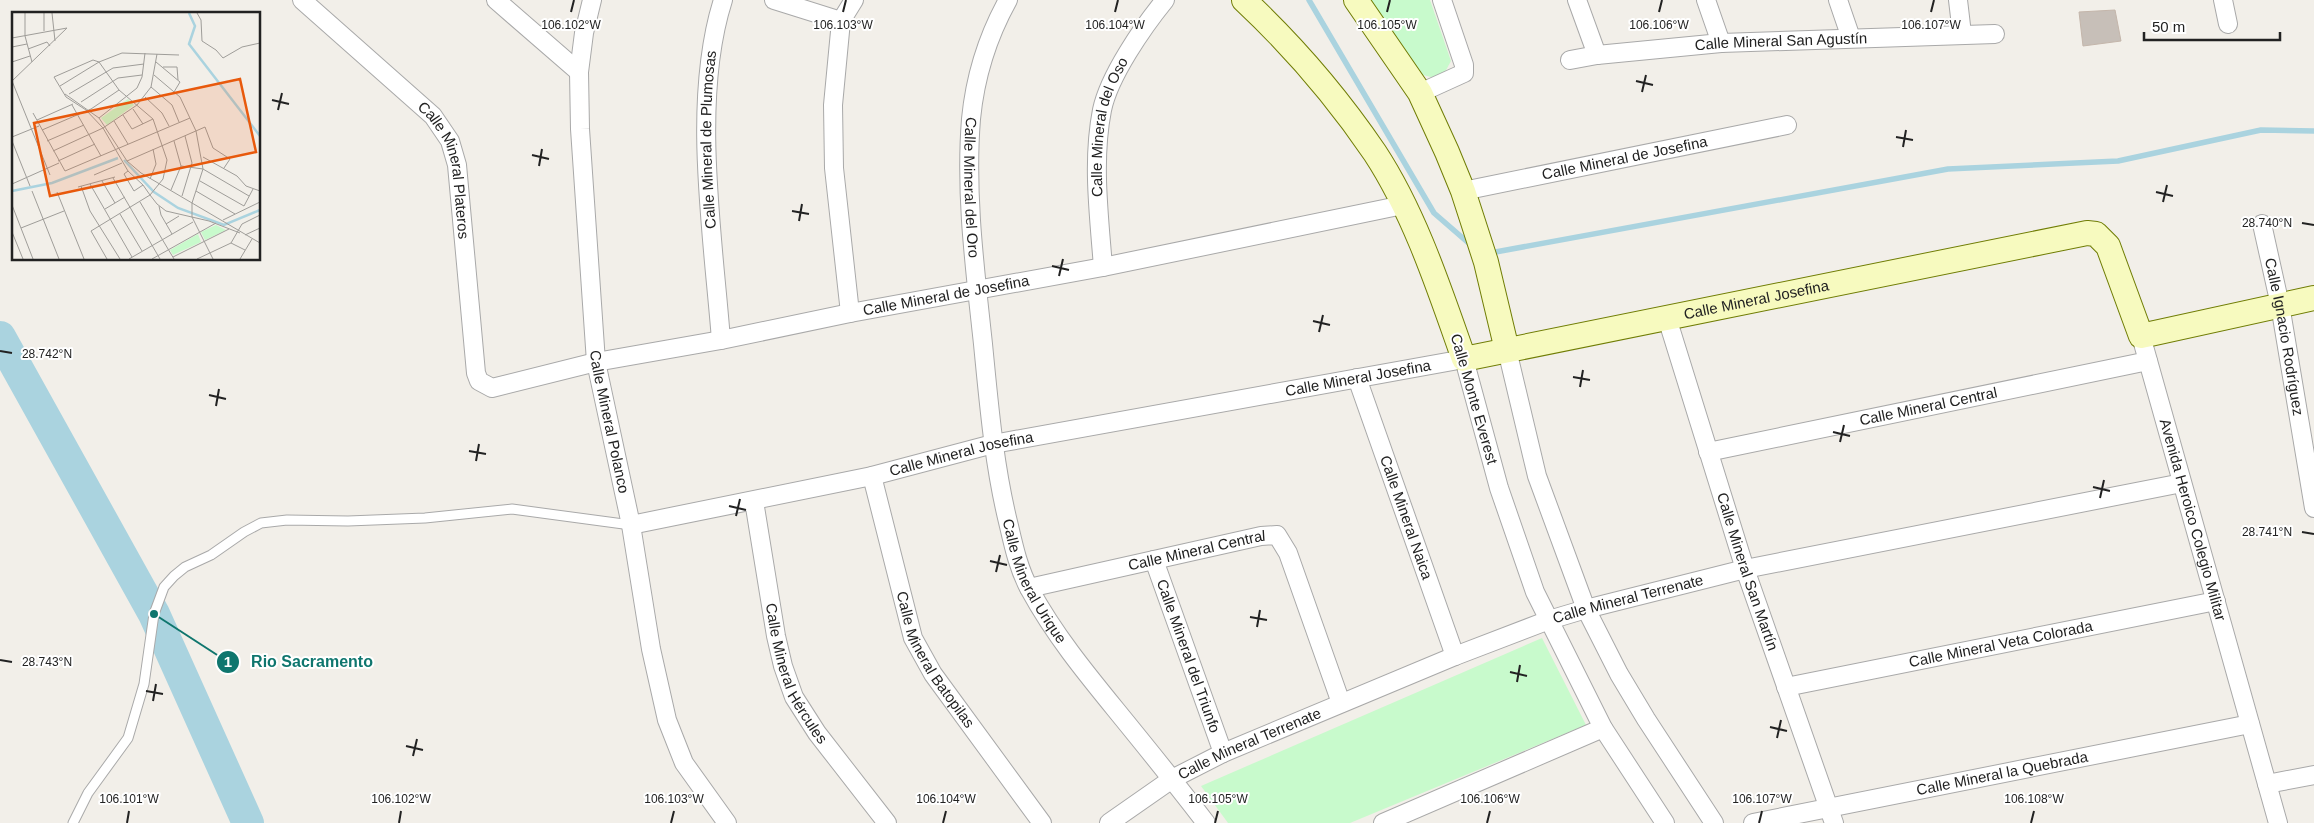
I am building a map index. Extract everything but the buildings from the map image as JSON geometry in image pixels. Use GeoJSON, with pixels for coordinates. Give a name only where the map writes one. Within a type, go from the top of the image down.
{"type":"FeatureCollection","features":[{"type":"Feature","properties":{"kind":"street","name":"Calle Mineral Plateros"},"geometry":{"type":"LineString","coordinates":[[302,0],[433,116],[450,141],[457,165],[476,373],[479,381],[492,388]]}},
{"type":"Feature","properties":{"kind":"street"},"geometry":{"type":"LineString","coordinates":[[496,0],[579,72]]}},
{"type":"Feature","properties":{"kind":"street","name":"Calle Mineral Polanco"},"geometry":{"type":"LineString","coordinates":[[592,0],[584,33],[579,72],[580,129],[596,362],[631,525],[651,649],[667,720],[684,763],[727,823]]}},
{"type":"Feature","properties":{"kind":"street","name":"Calle Mineral de Plumosas"},"geometry":{"type":"LineString","coordinates":[[721,340],[708,170],[708,106],[714,28],[724,0]]}},
{"type":"Feature","properties":{"kind":"street"},"geometry":{"type":"LineString","coordinates":[[774,0],[841,21]]}},
{"type":"Feature","properties":{"kind":"street"},"geometry":{"type":"LineString","coordinates":[[850,313],[834,168],[833,138],[834,96],[841,21],[854,0]]}},
{"type":"Feature","properties":{"kind":"street","name":"Calle Mineral del Oro"},"geometry":{"type":"LineString","coordinates":[[978,290],[970,208],[972,118],[985,50],[997,20],[1008,0]]}},
{"type":"Feature","properties":{"kind":"street","name":"Calle Mineral del Oso"},"geometry":{"type":"LineString","coordinates":[[1103,267],[1097,178],[1102,108],[1116,74],[1133,44],[1165,0]]}},
{"type":"Feature","properties":{"kind":"street","name":"Calle Monte Everest"},"geometry":{"type":"LineString","coordinates":[[1244,0],[1281,34],[1327,88],[1376,154],[1403,205],[1432,268],[1464,359],[1499,488],[1535,592],[1603,728],[1666,823]]}},
{"type":"Feature","properties":{"kind":"street"},"geometry":{"type":"LineString","coordinates":[[1356,0],[1420,93],[1463,191],[1483,253],[1537,476],[1586,609],[1619,674],[1714,823]]}},
{"type":"Feature","properties":{"kind":"street"},"geometry":{"type":"LineString","coordinates":[[1420,93],[1464,73],[1464,65],[1442,0]]}},
{"type":"Feature","properties":{"kind":"street"},"geometry":{"type":"LineString","coordinates":[[1577,0],[1598,55]]}},
{"type":"Feature","properties":{"kind":"street"},"geometry":{"type":"LineString","coordinates":[[1706,0],[1721,43]]}},
{"type":"Feature","properties":{"kind":"street"},"geometry":{"type":"LineString","coordinates":[[1838,0],[1851,38]]}},
{"type":"Feature","properties":{"kind":"street"},"geometry":{"type":"LineString","coordinates":[[1958,0],[1962,34]]}},
{"type":"Feature","properties":{"kind":"street"},"geometry":{"type":"LineString","coordinates":[[2223,0],[2228,24]]}},
{"type":"Feature","properties":{"kind":"street","name":"Calle Mineral San Agustín"},"geometry":{"type":"LineString","coordinates":[[1570,60],[1598,55],[1721,43],[1995,34]]}},
{"type":"Feature","properties":{"kind":"street","name":"Calle Mineral de Josefina"},"geometry":{"type":"LineString","coordinates":[[1463,191],[1787,125]]}},
{"type":"Feature","properties":{"kind":"street","name":"Calle Mineral de Josefina"},"geometry":{"type":"LineString","coordinates":[[492,388],[596,362],[1103,267],[1403,205]]}},
{"type":"Feature","properties":{"kind":"street","name":"Calle Ignacio Rodríguez"},"geometry":{"type":"LineString","coordinates":[[2262,224],[2280,305],[2314,508]]}},
{"type":"Feature","properties":{"kind":"street","name":"Calle Mineral Josefina"},"geometry":{"type":"LineString","coordinates":[[631,525],[872,476],[993,444],[1464,359],[2086,233]]}},
{"type":"Feature","properties":{"kind":"street","name":"Avenida Heroico Colegio Militar"},"geometry":{"type":"LineString","coordinates":[[2086,233],[2096,234],[2108,246],[2140,336],[2278,823]]}},
{"type":"Feature","properties":{"kind":"street","name":"Calle Mineral Urique"},"geometry":{"type":"LineString","coordinates":[[978,290],[993,444],[1015,550],[1029,588],[1080,665],[1206,823]]}},
{"type":"Feature","properties":{"kind":"street"},"geometry":{"type":"LineString","coordinates":[[2140,336],[2314,298]]}},
{"type":"Feature","properties":{"kind":"street","name":"Calle Mineral San Martín"},"geometry":{"type":"LineString","coordinates":[[1667,318],[1745,569],[1831,816]]}},
{"type":"Feature","properties":{"kind":"street","name":"Calle Mineral Central"},"geometry":{"type":"LineString","coordinates":[[1708,452],[2148,361]]}},
{"type":"Feature","properties":{"kind":"street","name":"Calle Mineral Naica"},"geometry":{"type":"LineString","coordinates":[[1356,378],[1455,656]]}},
{"type":"Feature","properties":{"kind":"street","name":"Calle Mineral Batopilas"},"geometry":{"type":"LineString","coordinates":[[872,476],[913,638],[933,674],[1042,823]]}},
{"type":"Feature","properties":{"kind":"street","name":"Calle Mineral Terrenate"},"geometry":{"type":"LineString","coordinates":[[1109,823],[1172,779],[1223,752],[1341,702],[1549,620],[1745,569],[2182,483]]}},
{"type":"Feature","properties":{"kind":"street","name":"Calle Mineral Hércules"},"geometry":{"type":"LineString","coordinates":[[754,501],[776,636],[783,666],[794,697],[817,733],[888,823]]}},
{"type":"Feature","properties":{"kind":"street","name":"Calle Mineral Central"},"geometry":{"type":"LineString","coordinates":[[1029,588],[1261,536],[1278,535],[1288,553],[1341,702]]}},
{"type":"Feature","properties":{"kind":"street","name":"Calle Mineral del Triunfo"},"geometry":{"type":"LineString","coordinates":[[1154,560],[1223,752]]}},
{"type":"Feature","properties":{"kind":"street","name":"Calle Mineral Veta Colorada"},"geometry":{"type":"LineString","coordinates":[[1786,687],[2216,602]]}},
{"type":"Feature","properties":{"kind":"street","name":"Calle Mineral la Quebrada"},"geometry":{"type":"LineString","coordinates":[[1753,823],[1831,816],[2250,724]]}},
{"type":"Feature","properties":{"kind":"street"},"geometry":{"type":"LineString","coordinates":[[1383,823],[1603,728]]}},
{"type":"Feature","properties":{"kind":"street"},"geometry":{"type":"LineString","coordinates":[[2267,784],[2314,775]]}},
{"type":"Feature","properties":{"kind":"lane"},"geometry":{"type":"LineString","coordinates":[[73,823],[88,793],[128,738],[144,684],[154,614],[164,587],[185,567],[210,555],[244,532],[261,523],[287,520],[348,521],[424,518],[512,509],[631,525]]}},
{"type":"Feature","properties":{"kind":"green space"},"geometry":{"type":"Polygon","coordinates":[[[1371,0],[1430,0],[1451,61],[1445,72],[1435,78],[1423,75],[1371,0]]]}},
{"type":"Feature","properties":{"kind":"green space"},"geometry":{"type":"Polygon","coordinates":[[[1542,638],[1586,725],[1350,823],[1228,823],[1201,786],[1542,638]]]}},
{"type":"Feature","properties":{"kind":"waterway"},"geometry":{"type":"LineString","coordinates":[[1309,0],[1434,213],[1472,246]]}},
{"type":"Feature","properties":{"kind":"waterway"},"geometry":{"type":"LineString","coordinates":[[1490,253],[1948,169],[2118,161],[2261,130],[2314,131]]}},
{"type":"Feature","properties":{"kind":"waterway"},"geometry":{"type":"LineString","coordinates":[[0,337],[154,614],[248,823]]}},
{"type":"Feature","properties":{"kind":"place","name":"Rio Sacramento"},"geometry":{"type":"Point","coordinates":[154,614]}}]}
